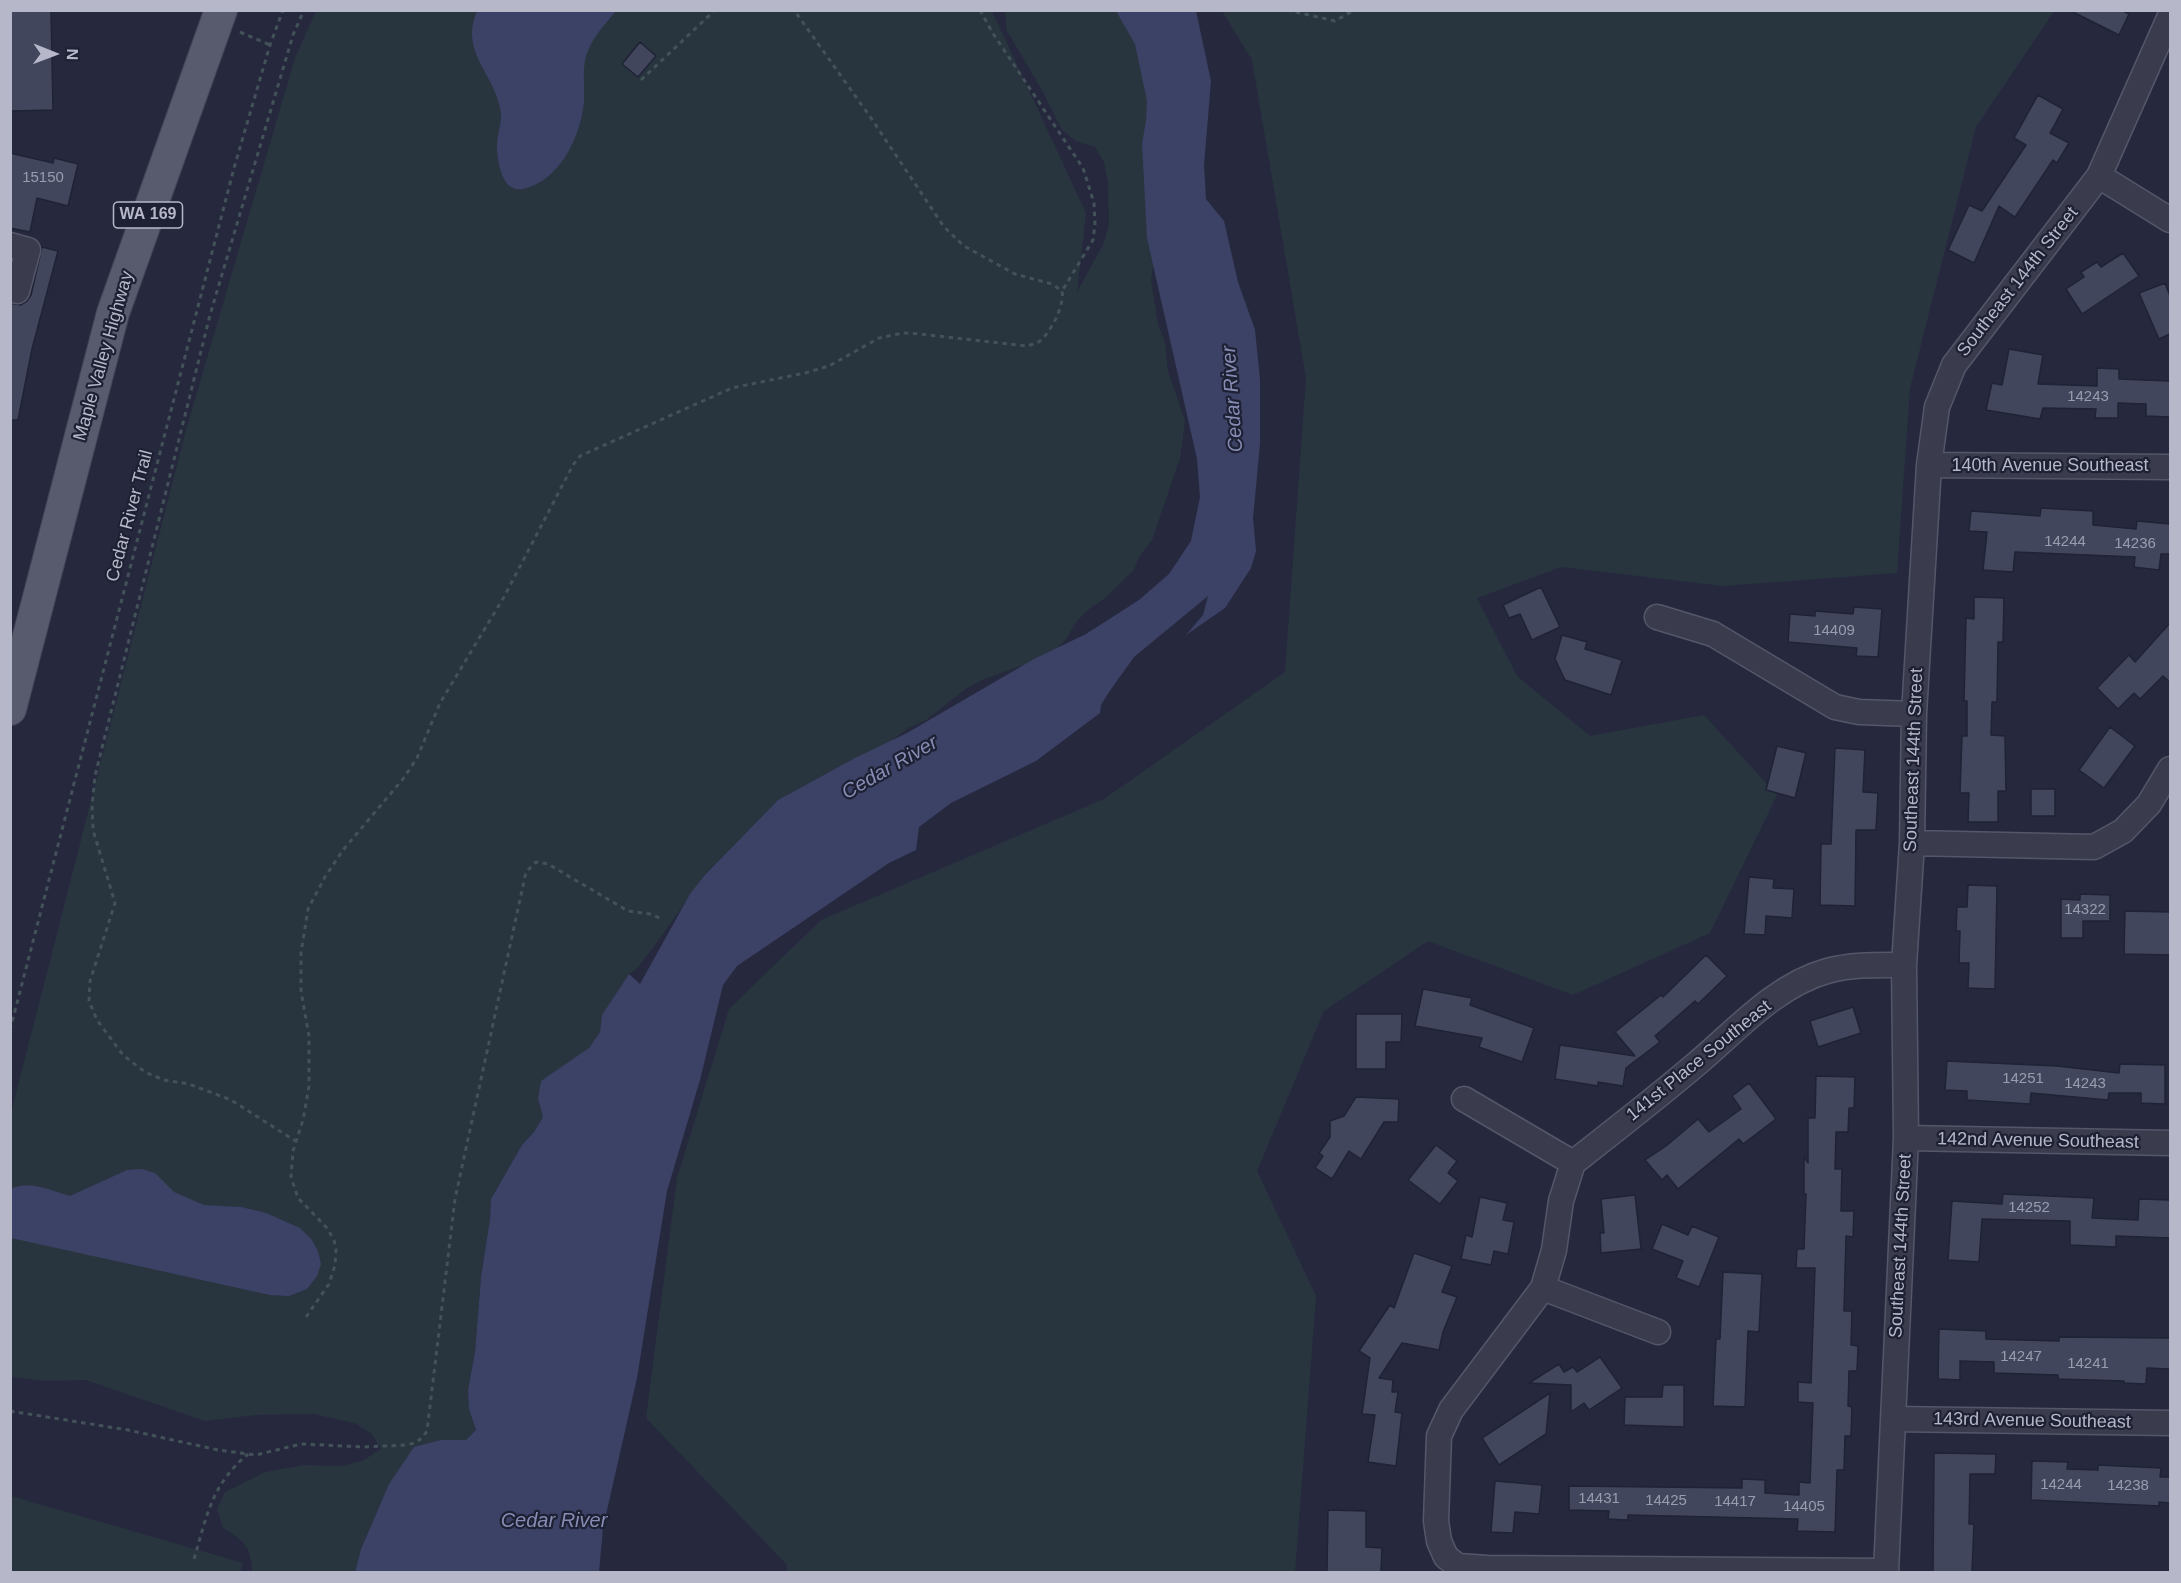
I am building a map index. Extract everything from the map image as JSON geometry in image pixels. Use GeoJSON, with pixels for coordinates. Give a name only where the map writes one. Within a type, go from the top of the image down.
{"type":"FeatureCollection","features":[{"type":"Feature","properties":{"kind":"main road","name":"Maple Valley Highway"},"geometry":{"type":"LineString","coordinates":[[10,709],[113,313],[231,21]]}},
{"type":"Feature","properties":{"kind":"street","name":"Southeast 144th Street"},"geometry":{"type":"LineString","coordinates":[[1886,1572],[1906,1138],[1904,965],[1912,843],[1914,714],[1929,465],[1937,407],[1954,365],[2099,176],[2170,16]]}},
{"type":"Feature","properties":{"kind":"street"},"geometry":{"type":"LineString","coordinates":[[2099,176],[2170,220]]}},
{"type":"Feature","properties":{"kind":"street"},"geometry":{"type":"LineString","coordinates":[[10,245],[28,250],[17,291]]}},
{"type":"Feature","properties":{"kind":"street","name":"140th Avenue Southeast"},"geometry":{"type":"LineString","coordinates":[[1929,465],[2170,467]]}},
{"type":"Feature","properties":{"kind":"street"},"geometry":{"type":"LineString","coordinates":[[1657,617],[1713,634],[1835,707],[1859,712],[1914,714]]}},
{"type":"Feature","properties":{"kind":"street"},"geometry":{"type":"LineString","coordinates":[[1912,843],[2094,847],[2123,831],[2149,804],[2170,769]]}},
{"type":"Feature","properties":{"kind":"street","name":"141st Place Southeast"},"geometry":{"type":"LineString","coordinates":[[1573,1163],[1695,1065],[1750,1015],[1793,986],[1826,971],[1863,965],[1904,965]]}},
{"type":"Feature","properties":{"kind":"street"},"geometry":{"type":"LineString","coordinates":[[1464,1099],[1573,1163],[1561,1201],[1554,1250],[1543,1288],[1451,1410],[1439,1436],[1436,1521],[1439,1541],[1446,1557],[1458,1566],[1487,1568],[1886,1572]]}},
{"type":"Feature","properties":{"kind":"street","name":"142nd Avenue Southeast"},"geometry":{"type":"LineString","coordinates":[[1906,1138],[2170,1143]]}},
{"type":"Feature","properties":{"kind":"street"},"geometry":{"type":"LineString","coordinates":[[1543,1288],[1658,1332]]}},
{"type":"Feature","properties":{"kind":"street","name":"143rd Avenue Southeast"},"geometry":{"type":"LineString","coordinates":[[1893,1419],[2170,1423]]}},
{"type":"Feature","properties":{"kind":"path","name":"Cedar River Trail"},"geometry":{"type":"LineString","coordinates":[[10,1030],[234,168],[270,45],[283,10]]}},
{"type":"Feature","properties":{"kind":"path"},"geometry":{"type":"LineString","coordinates":[[297,1142],[231,1100],[189,1084],[164,1080],[145,1072],[123,1055],[97,1020],[89,1001],[90,981],[115,903],[93,830],[92,805],[95,776],[210,315],[290,46],[304,10]]}},
{"type":"Feature","properties":{"kind":"path"},"geometry":{"type":"LineString","coordinates":[[641,80],[715,10]]}},
{"type":"Feature","properties":{"kind":"path"},"geometry":{"type":"LineString","coordinates":[[794,10],[871,118],[944,227],[964,246],[1015,274],[1052,284],[1062,291]]}},
{"type":"Feature","properties":{"kind":"path"},"geometry":{"type":"LineString","coordinates":[[306,1317],[329,1284],[335,1265],[336,1250],[334,1240],[327,1228],[298,1198],[291,1177],[293,1151],[306,1106],[309,1086],[309,1036],[301,990],[301,953],[308,909],[343,850],[403,779],[417,758],[440,703],[504,597],[573,465],[580,456],[732,388],[829,366],[879,338],[903,333],[1027,346],[1037,343],[1056,319],[1063,297],[1062,291],[1093,240],[1094,203],[1083,168],[992,32],[980,10]]}},
{"type":"Feature","properties":{"kind":"path"},"geometry":{"type":"LineString","coordinates":[[1287,10],[1335,21],[1354,10]]}},
{"type":"Feature","properties":{"kind":"path"},"geometry":{"type":"LineString","coordinates":[[231,21],[270,45]]}},
{"type":"Feature","properties":{"kind":"path"},"geometry":{"type":"LineString","coordinates":[[10,1411],[128,1430],[218,1450],[256,1455],[302,1444],[365,1447],[415,1443],[422,1438],[427,1431],[455,1199],[526,872],[536,862],[548,864],[628,911],[650,914],[662,919]]}},
{"type":"Feature","properties":{"kind":"path"},"geometry":{"type":"LineString","coordinates":[[194,1559],[213,1496],[227,1473],[248,1454]]}},
{"type":"Feature","properties":{"kind":"shaded area"},"geometry":{"type":"Polygon","coordinates":[[[316,11],[992,11],[1086,213],[1077,292],[1104,243],[1109,224],[1108,182],[1104,162],[1095,147],[1076,141],[1062,130],[1042,90],[1007,31],[1005,11],[1149,11],[1157,240],[1151,280],[1158,324],[1165,342],[1168,371],[1185,421],[1180,458],[1152,540],[1141,554],[1133,571],[1076,622],[1066,639],[1053,652],[1038,662],[1020,666],[967,688],[926,720],[908,728],[879,750],[855,758],[778,800],[704,876],[650,952],[629,974],[602,1015],[600,1032],[589,1048],[574,1060],[538,1099],[543,1117],[534,1132],[522,1145],[491,1199],[481,1277],[475,1352],[468,1390],[469,1409],[476,1430],[466,1440],[441,1440],[389,1484],[361,1549],[355,1572],[252,1572],[250,1556],[242,1541],[223,1528],[217,1509],[225,1492],[265,1472],[305,1465],[344,1466],[364,1460],[381,1449],[371,1433],[354,1423],[314,1414],[255,1415],[205,1421],[86,1380],[47,1381],[11,1377],[11,1113],[186,430],[295,58],[316,11]]]}},
{"type":"Feature","properties":{"kind":"shaded area"},"geometry":{"type":"Polygon","coordinates":[[[1222,11],[2054,11],[1976,127],[1910,388],[1897,573],[1723,586],[1561,567],[1477,598],[1517,676],[1590,736],[1704,715],[1777,795],[1710,933],[1573,995],[1428,941],[1324,1011],[1257,1171],[1316,1296],[1295,1572],[786,1572],[787,1565],[646,1418],[677,1178],[729,1009],[821,920],[1104,799],[1285,672],[1306,378],[1252,60],[1222,11]]]}},
{"type":"Feature","properties":{"kind":"shaded area"},"geometry":{"type":"Polygon","coordinates":[[[11,1496],[243,1563],[240,1572],[11,1572],[11,1496]]]}},
{"type":"Feature","properties":{"kind":"water"},"geometry":{"type":"Polygon","coordinates":[[[477,11],[616,11],[595,38],[586,56],[582,115],[573,142],[558,167],[548,177],[523,189],[510,186],[500,169],[497,144],[501,113],[498,99],[480,63],[472,39],[477,11]]]}},
{"type":"Feature","properties":{"kind":"water","name":"Cedar River"},"geometry":{"type":"Polygon","coordinates":[[[1116,11],[1196,11],[1211,81],[1204,165],[1206,199],[1224,221],[1238,282],[1255,330],[1260,379],[1260,444],[1253,518],[1256,551],[1251,568],[1225,608],[1186,635],[1203,615],[1208,596],[1134,657],[1101,705],[1100,713],[1036,761],[951,803],[919,827],[916,850],[889,863],[737,966],[723,985],[700,1080],[667,1191],[637,1378],[603,1528],[599,1572],[355,1572],[361,1549],[389,1484],[414,1447],[441,1440],[466,1440],[476,1430],[469,1409],[468,1390],[475,1352],[481,1277],[491,1199],[522,1145],[534,1132],[543,1117],[538,1099],[541,1081],[589,1048],[600,1032],[602,1015],[629,974],[640,984],[690,894],[704,876],[778,800],[907,733],[1034,659],[1086,634],[1139,600],[1169,574],[1191,541],[1200,497],[1197,459],[1147,238],[1142,144],[1147,101],[1135,44],[1116,11]]]}},
{"type":"Feature","properties":{"kind":"water"},"geometry":{"type":"Polygon","coordinates":[[[142,1169],[155,1173],[174,1192],[204,1205],[241,1207],[266,1213],[300,1228],[312,1240],[318,1251],[321,1264],[317,1276],[307,1289],[289,1296],[270,1295],[11,1238],[11,1189],[25,1185],[70,1196],[127,1170],[142,1169]]]}},
{"type":"Feature","properties":{"kind":"building"},"geometry":{"type":"Polygon","coordinates":[[[10,10],[51,10],[53,110],[11,111],[10,10]]]}},
{"type":"Feature","properties":{"kind":"building"},"geometry":{"type":"Polygon","coordinates":[[[2069,10],[2121,10],[2129,14],[2119,35],[2069,10]]]}},
{"type":"Feature","properties":{"kind":"building"},"geometry":{"type":"Polygon","coordinates":[[[640,42],[656,56],[638,77],[622,64],[640,42]]]}},
{"type":"Feature","properties":{"kind":"building"},"geometry":{"type":"Polygon","coordinates":[[[2038,95],[2063,109],[2050,133],[2069,143],[2057,163],[2053,160],[2015,217],[1999,206],[1974,263],[1948,250],[1969,205],[1982,211],[2026,145],[2014,138],[2038,95]]]}},
{"type":"Feature","properties":{"kind":"building"},"geometry":{"type":"Polygon","coordinates":[[[10,153],[53,163],[54,158],[78,164],[68,206],[37,198],[30,232],[10,228],[10,153]]]}},
{"type":"Feature","properties":{"kind":"building"},"geometry":{"type":"Polygon","coordinates":[[[42,247],[58,251],[32,349],[18,420],[10,420],[10,303],[21,305],[31,295],[42,247]]]}},
{"type":"Feature","properties":{"kind":"building"},"geometry":{"type":"Polygon","coordinates":[[[2123,253],[2139,276],[2082,314],[2066,289],[2084,277],[2081,272],[2097,262],[2101,267],[2123,253]]]}},
{"type":"Feature","properties":{"kind":"building"},"geometry":{"type":"Polygon","coordinates":[[[2165,283],[2170,296],[2170,334],[2159,339],[2139,293],[2165,283]]]}},
{"type":"Feature","properties":{"kind":"building"},"geometry":{"type":"Polygon","coordinates":[[[2009,349],[2043,355],[2038,384],[2097,386],[2097,368],[2119,369],[2119,379],[2170,381],[2170,417],[2146,416],[2146,404],[2118,403],[2118,418],[2095,418],[2096,409],[2043,408],[2040,419],[1986,410],[1992,383],[2002,385],[2009,349]]]}},
{"type":"Feature","properties":{"kind":"building"},"geometry":{"type":"Polygon","coordinates":[[[2041,508],[2093,511],[2093,525],[2136,529],[2137,521],[2170,524],[2170,554],[2161,554],[2159,570],[2134,567],[2135,557],[2015,552],[2013,572],[1983,570],[1987,532],[1969,531],[1971,511],[2040,516],[2041,508]]]}},
{"type":"Feature","properties":{"kind":"building"},"geometry":{"type":"Polygon","coordinates":[[[1541,587],[1560,627],[1532,640],[1520,614],[1509,618],[1503,605],[1541,587]]]}},
{"type":"Feature","properties":{"kind":"building"},"geometry":{"type":"Polygon","coordinates":[[[1974,597],[2004,598],[2003,642],[1998,642],[1997,702],[1992,702],[1991,735],[2005,736],[2006,791],[1998,791],[1998,822],[1968,822],[1969,793],[1960,793],[1962,736],[1967,736],[1967,701],[1964,701],[1966,618],[1974,619],[1974,597]]]}},
{"type":"Feature","properties":{"kind":"building"},"geometry":{"type":"Polygon","coordinates":[[[1854,607],[1882,609],[1878,657],[1856,656],[1857,648],[1788,642],[1790,614],[1815,616],[1815,611],[1853,614],[1854,607]]]}},
{"type":"Feature","properties":{"kind":"building"},"geometry":{"type":"Polygon","coordinates":[[[2170,623],[2170,682],[2163,676],[2140,699],[2134,693],[2118,709],[2097,688],[2129,655],[2135,662],[2170,623]]]}},
{"type":"Feature","properties":{"kind":"building"},"geometry":{"type":"Polygon","coordinates":[[[1562,635],[1587,642],[1585,649],[1622,660],[1611,695],[1565,680],[1555,659],[1562,635]]]}},
{"type":"Feature","properties":{"kind":"building"},"geometry":{"type":"Polygon","coordinates":[[[2110,727],[2135,746],[2104,788],[2079,770],[2110,727]]]}},
{"type":"Feature","properties":{"kind":"building"},"geometry":{"type":"Polygon","coordinates":[[[1777,746],[1806,753],[1795,798],[1766,790],[1777,746]]]}},
{"type":"Feature","properties":{"kind":"building"},"geometry":{"type":"Polygon","coordinates":[[[1835,748],[1865,750],[1863,792],[1878,793],[1876,830],[1856,830],[1855,906],[1820,905],[1821,844],[1831,844],[1835,748]]]}},
{"type":"Feature","properties":{"kind":"building"},"geometry":{"type":"Polygon","coordinates":[[[2031,789],[2055,789],[2055,816],[2031,816],[2031,789]]]}},
{"type":"Feature","properties":{"kind":"building"},"geometry":{"type":"Polygon","coordinates":[[[1749,877],[1774,879],[1773,888],[1794,889],[1792,918],[1766,916],[1765,935],[1744,934],[1749,877]]]}},
{"type":"Feature","properties":{"kind":"building"},"geometry":{"type":"Polygon","coordinates":[[[1968,885],[1997,886],[1995,989],[1968,988],[1969,963],[1959,963],[1960,931],[1956,931],[1957,907],[1967,907],[1968,885]]]}},
{"type":"Feature","properties":{"kind":"building"},"geometry":{"type":"Polygon","coordinates":[[[2080,894],[2110,895],[2110,921],[2083,921],[2083,938],[2061,938],[2061,899],[2080,900],[2080,894]]]}},
{"type":"Feature","properties":{"kind":"building"},"geometry":{"type":"Polygon","coordinates":[[[2125,911],[2170,912],[2170,955],[2124,954],[2125,911]]]}},
{"type":"Feature","properties":{"kind":"building"},"geometry":{"type":"Polygon","coordinates":[[[1706,955],[1727,976],[1698,1004],[1695,1001],[1655,1036],[1660,1042],[1626,1068],[1623,1086],[1598,1082],[1598,1086],[1555,1079],[1560,1045],[1635,1056],[1615,1032],[1661,995],[1663,997],[1706,955]]]}},
{"type":"Feature","properties":{"kind":"building"},"geometry":{"type":"Polygon","coordinates":[[[1423,989],[1472,998],[1470,1005],[1534,1028],[1522,1062],[1479,1047],[1482,1038],[1415,1026],[1423,989]]]}},
{"type":"Feature","properties":{"kind":"building"},"geometry":{"type":"Polygon","coordinates":[[[1853,1007],[1861,1033],[1818,1047],[1810,1021],[1853,1007]]]}},
{"type":"Feature","properties":{"kind":"building"},"geometry":{"type":"Polygon","coordinates":[[[1356,1014],[1402,1014],[1401,1042],[1386,1042],[1386,1069],[1356,1069],[1356,1014]]]}},
{"type":"Feature","properties":{"kind":"building"},"geometry":{"type":"Polygon","coordinates":[[[1947,1061],[2057,1066],[2119,1073],[2120,1064],[2165,1065],[2165,1104],[2141,1103],[2141,1093],[2109,1093],[2108,1100],[2031,1093],[2030,1104],[1967,1100],[1967,1091],[1945,1090],[1947,1061]]]}},
{"type":"Feature","properties":{"kind":"building"},"geometry":{"type":"Polygon","coordinates":[[[1816,1076],[1855,1077],[1854,1108],[1849,1108],[1848,1132],[1836,1132],[1835,1169],[1842,1169],[1841,1211],[1854,1211],[1853,1237],[1846,1236],[1844,1311],[1852,1311],[1851,1345],[1858,1346],[1857,1371],[1849,1371],[1848,1406],[1852,1407],[1851,1436],[1845,1436],[1844,1470],[1837,1470],[1835,1532],[1797,1531],[1798,1519],[1628,1515],[1628,1520],[1608,1519],[1609,1511],[1569,1510],[1569,1486],[1742,1488],[1742,1479],[1765,1480],[1765,1493],[1799,1495],[1799,1482],[1810,1483],[1813,1403],[1798,1402],[1798,1382],[1811,1383],[1815,1268],[1796,1268],[1797,1249],[1804,1249],[1806,1194],[1804,1194],[1804,1157],[1808,1163],[1808,1118],[1815,1118],[1816,1076]]]}},
{"type":"Feature","properties":{"kind":"building"},"geometry":{"type":"Polygon","coordinates":[[[1749,1083],[1776,1119],[1743,1144],[1739,1139],[1678,1189],[1667,1175],[1662,1180],[1645,1160],[1698,1119],[1709,1132],[1741,1109],[1732,1096],[1749,1083]]]}},
{"type":"Feature","properties":{"kind":"building"},"geometry":{"type":"Polygon","coordinates":[[[1356,1097],[1399,1099],[1398,1122],[1384,1122],[1361,1159],[1349,1151],[1332,1179],[1315,1168],[1323,1156],[1319,1153],[1330,1137],[1330,1121],[1344,1116],[1356,1097]]]}},
{"type":"Feature","properties":{"kind":"building"},"geometry":{"type":"Polygon","coordinates":[[[1436,1145],[1457,1161],[1448,1173],[1458,1181],[1440,1204],[1408,1180],[1436,1145]]]}},
{"type":"Feature","properties":{"kind":"building"},"geometry":{"type":"Polygon","coordinates":[[[2003,1194],[2094,1198],[2092,1218],[2138,1220],[2139,1199],[2170,1200],[2170,1238],[2116,1236],[2116,1247],[2070,1245],[2070,1221],[1982,1219],[1979,1262],[1948,1260],[1952,1201],[2002,1204],[2003,1194]]]}},
{"type":"Feature","properties":{"kind":"building"},"geometry":{"type":"Polygon","coordinates":[[[1635,1195],[1641,1249],[1601,1253],[1600,1233],[1604,1233],[1601,1199],[1635,1195]]]}},
{"type":"Feature","properties":{"kind":"building"},"geometry":{"type":"Polygon","coordinates":[[[1480,1197],[1507,1203],[1503,1220],[1514,1222],[1508,1254],[1494,1251],[1491,1265],[1461,1259],[1466,1235],[1472,1237],[1480,1197]]]}},
{"type":"Feature","properties":{"kind":"building"},"geometry":{"type":"Polygon","coordinates":[[[1662,1224],[1688,1235],[1692,1226],[1719,1237],[1699,1287],[1676,1278],[1683,1261],[1652,1249],[1662,1224]]]}},
{"type":"Feature","properties":{"kind":"building"},"geometry":{"type":"Polygon","coordinates":[[[1414,1253],[1452,1266],[1442,1292],[1457,1297],[1443,1332],[1439,1350],[1402,1343],[1379,1378],[1393,1380],[1392,1392],[1398,1392],[1395,1412],[1402,1413],[1396,1466],[1368,1462],[1375,1415],[1362,1414],[1370,1358],[1359,1351],[1390,1305],[1394,1308],[1414,1253]]]}},
{"type":"Feature","properties":{"kind":"building"},"geometry":{"type":"Polygon","coordinates":[[[1723,1272],[1762,1274],[1759,1332],[1748,1331],[1745,1407],[1713,1406],[1716,1339],[1720,1339],[1723,1272]]]}},
{"type":"Feature","properties":{"kind":"building"},"geometry":{"type":"Polygon","coordinates":[[[1939,1329],[1986,1331],[1986,1339],[2059,1341],[2059,1337],[2170,1338],[2170,1369],[2147,1368],[2146,1384],[2058,1379],[2058,1375],[1994,1373],[1994,1362],[1960,1361],[1960,1380],[1938,1379],[1939,1329]]]}},
{"type":"Feature","properties":{"kind":"building"},"geometry":{"type":"Polygon","coordinates":[[[1600,1357],[1622,1388],[1589,1410],[1584,1403],[1571,1412],[1571,1385],[1529,1383],[1559,1364],[1564,1372],[1573,1367],[1577,1372],[1600,1357]]]}},
{"type":"Feature","properties":{"kind":"building"},"geometry":{"type":"Polygon","coordinates":[[[1663,1385],[1684,1385],[1684,1427],[1624,1425],[1625,1397],[1662,1397],[1663,1385]]]}},
{"type":"Feature","properties":{"kind":"building"},"geometry":{"type":"Polygon","coordinates":[[[1550,1393],[1546,1434],[1499,1465],[1482,1438],[1550,1393]]]}},
{"type":"Feature","properties":{"kind":"building"},"geometry":{"type":"Polygon","coordinates":[[[1934,1453],[1996,1454],[1995,1474],[1970,1474],[1969,1524],[1974,1524],[1972,1572],[1933,1572],[1934,1453]]]}},
{"type":"Feature","properties":{"kind":"building"},"geometry":{"type":"Polygon","coordinates":[[[2032,1461],[2068,1462],[2067,1469],[2098,1470],[2098,1465],[2161,1468],[2160,1477],[2170,1477],[2170,1503],[2159,1502],[2159,1506],[2031,1500],[2032,1461]]]}},
{"type":"Feature","properties":{"kind":"building"},"geometry":{"type":"Polygon","coordinates":[[[1495,1481],[1542,1485],[1539,1514],[1515,1512],[1513,1533],[1491,1532],[1495,1481]]]}},
{"type":"Feature","properties":{"kind":"building"},"geometry":{"type":"Polygon","coordinates":[[[1328,1510],[1366,1511],[1366,1547],[1382,1548],[1381,1572],[1327,1572],[1328,1510]]]}}]}
